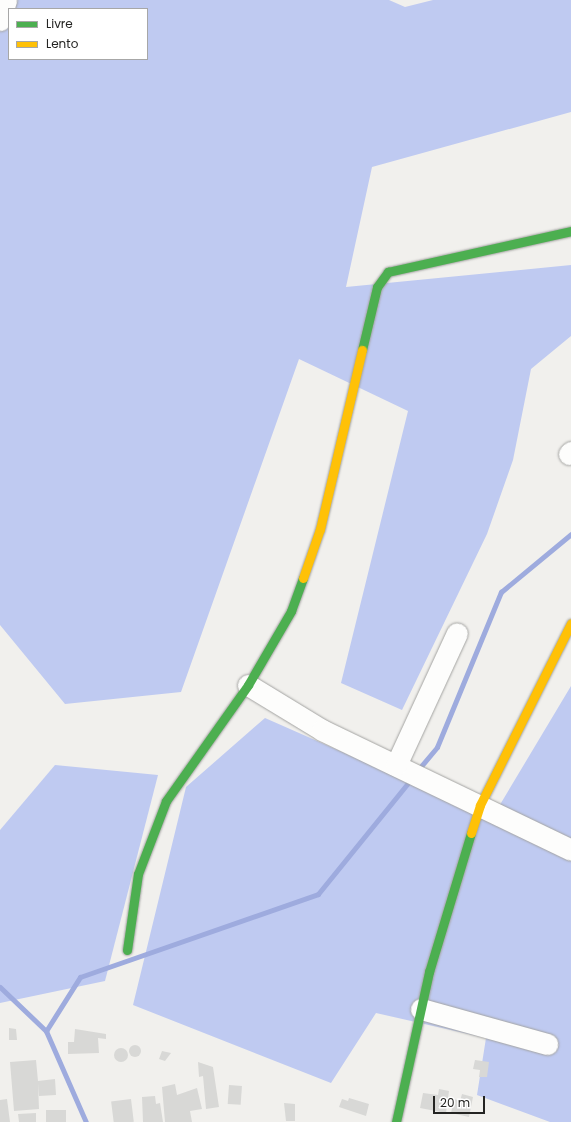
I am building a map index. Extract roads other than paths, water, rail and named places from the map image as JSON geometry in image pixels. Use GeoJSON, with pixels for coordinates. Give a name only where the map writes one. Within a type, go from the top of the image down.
{"type":"FeatureCollection","features":[{"type":"Feature","properties":{"kind":"street"},"geometry":{"type":"LineString","coordinates":[[0,20],[6,0]]}},
{"type":"Feature","properties":{"kind":"street"},"geometry":{"type":"LineString","coordinates":[[127,950],[138,874],[166,801],[248,685],[291,611],[320,530],[378,287],[383,278],[388,272],[571,231]]}},
{"type":"Feature","properties":{"kind":"street"},"geometry":{"type":"LineString","coordinates":[[396,1121],[429,972],[480,805],[571,623]]}},
{"type":"Feature","properties":{"kind":"street"},"geometry":{"type":"LineString","coordinates":[[396,765],[457,633]]}},
{"type":"Feature","properties":{"kind":"street"},"geometry":{"type":"LineString","coordinates":[[248,685],[322,730],[571,850]]}},
{"type":"Feature","properties":{"kind":"street"},"geometry":{"type":"LineString","coordinates":[[421,1009],[547,1044]]}},
{"type":"Feature","properties":{"kind":"waterway"},"geometry":{"type":"LineString","coordinates":[[417,771],[437,747],[501,592],[571,534]]}},
{"type":"Feature","properties":{"kind":"waterway"},"geometry":{"type":"LineString","coordinates":[[46,1031],[80,977],[318,894],[412,778]]}},
{"type":"Feature","properties":{"kind":"waterway"},"geometry":{"type":"LineString","coordinates":[[0,987],[46,1031],[86,1122]]}}]}
